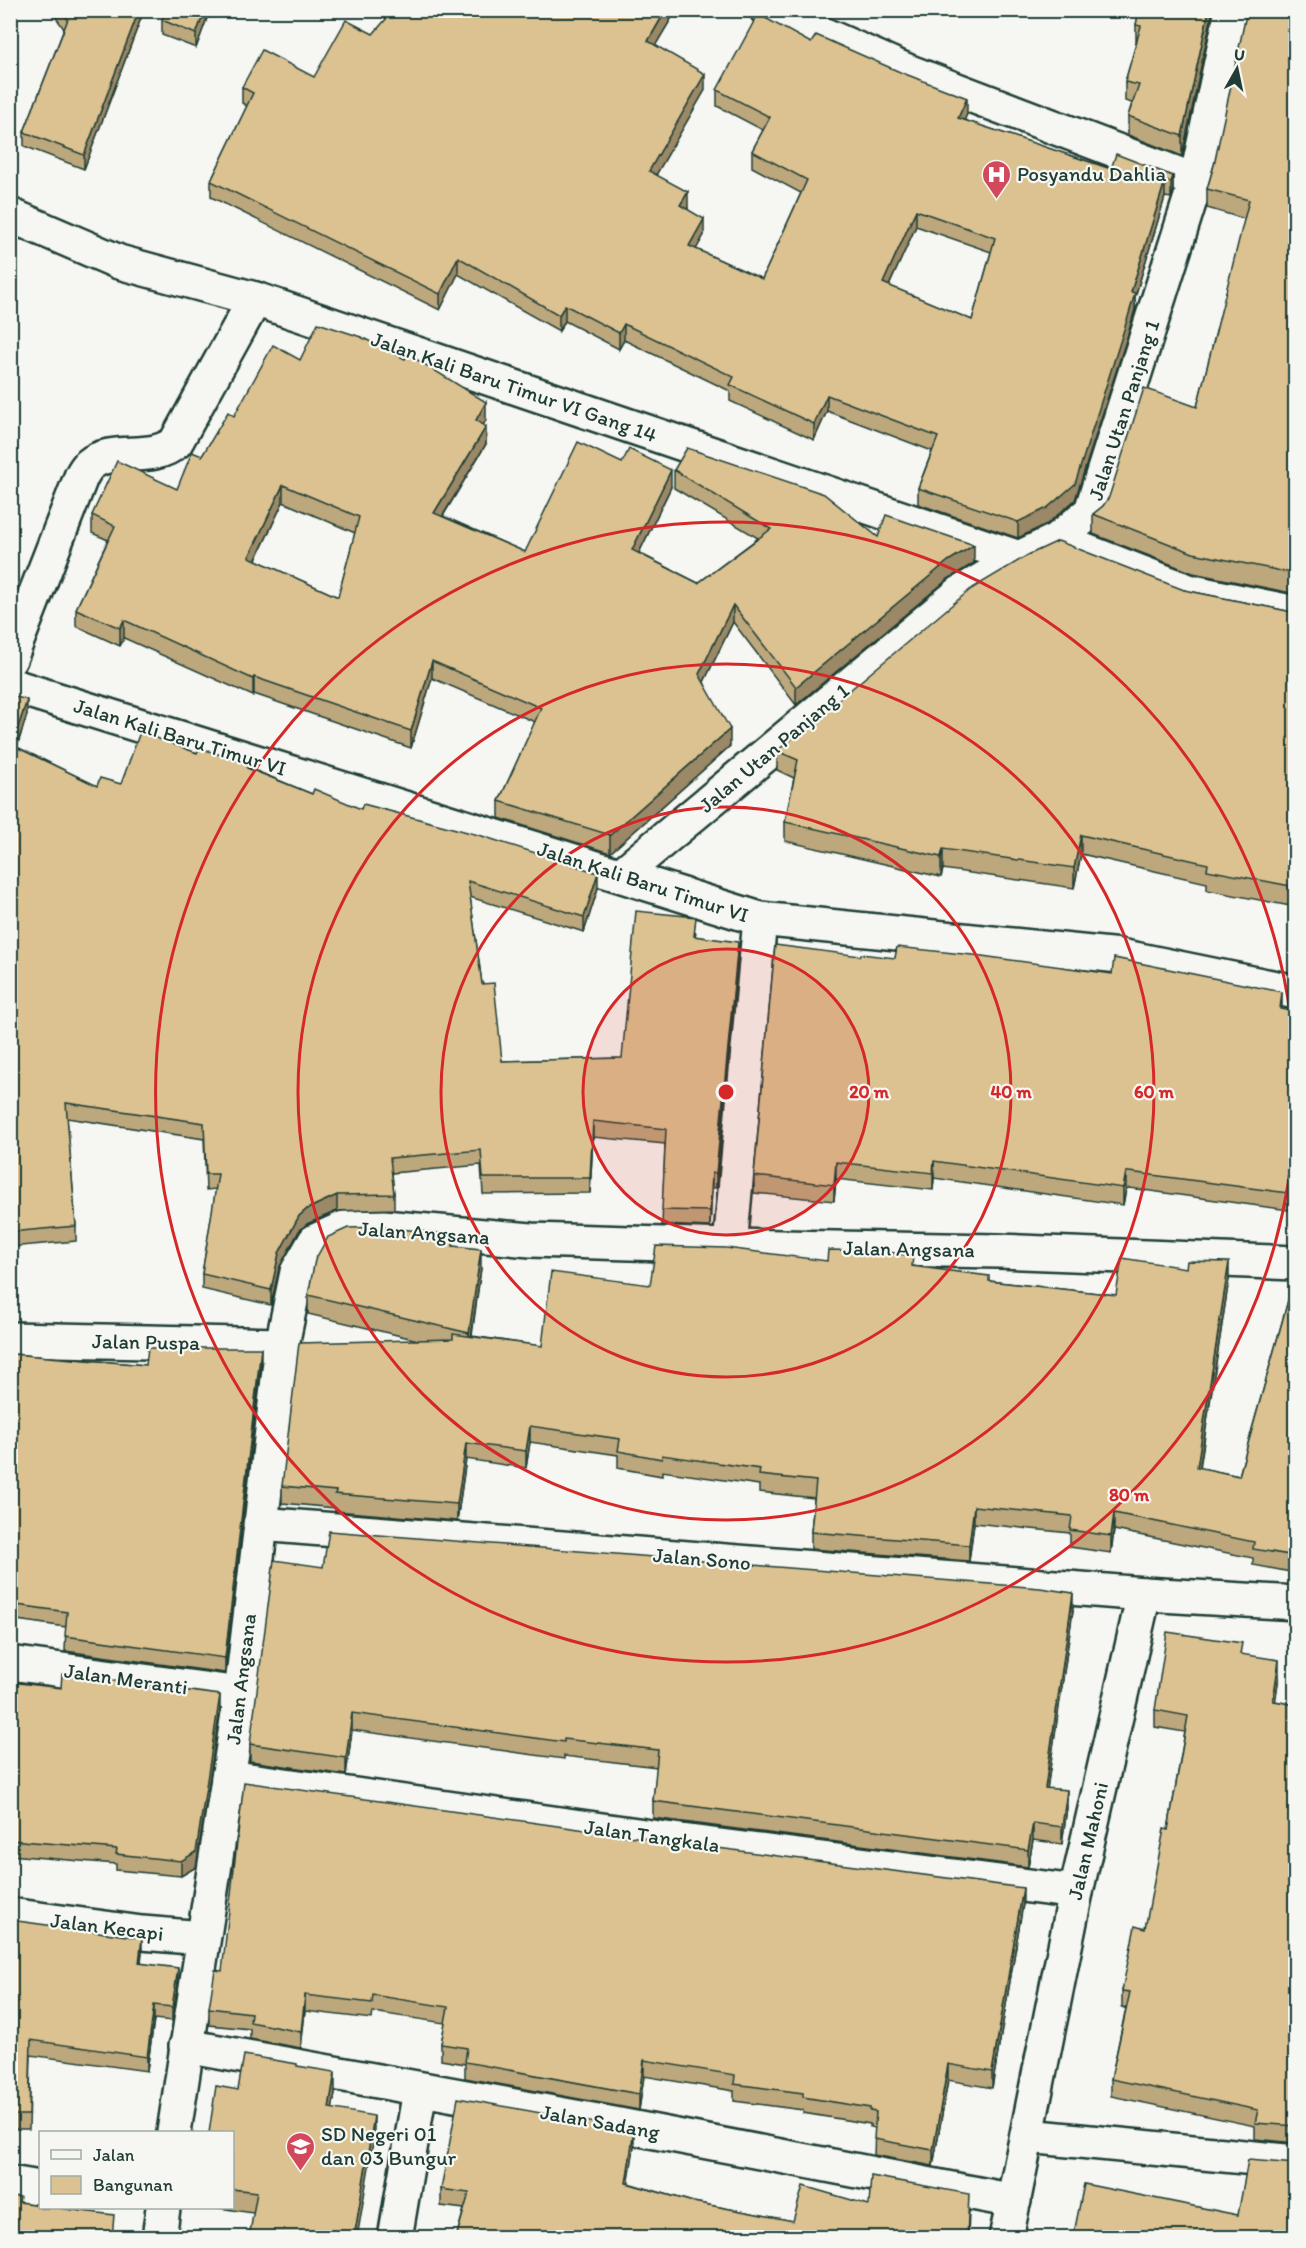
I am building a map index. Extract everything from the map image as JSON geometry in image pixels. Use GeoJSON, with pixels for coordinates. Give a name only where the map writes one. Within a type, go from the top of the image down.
{"type":"FeatureCollection","features":[{"type":"Feature","properties":{"kind":"street"},"geometry":{"type":"LineString","coordinates":[[767,10],[907,71],[1197,181]]}},
{"type":"Feature","properties":{"kind":"street","name":"Jalan Utan Panjang 1"},"geometry":{"type":"LineString","coordinates":[[621,875],[960,593],[1019,558],[1058,540],[1091,512],[1197,181],[1232,10]]}},
{"type":"Feature","properties":{"kind":"street","name":"Jalan Kali Baru Timur VI Gang 14"},"geometry":{"type":"LineString","coordinates":[[10,215],[119,262],[255,299],[1019,558]]}},
{"type":"Feature","properties":{"kind":"street"},"geometry":{"type":"LineString","coordinates":[[10,659],[81,477],[90,464],[109,456],[154,454],[167,450],[176,442],[255,299]]}},
{"type":"Feature","properties":{"kind":"street"},"geometry":{"type":"LineString","coordinates":[[1058,540],[1188,591],[1296,614]]}},
{"type":"Feature","properties":{"kind":"street","name":"Jalan Kali Baru Timur VI"},"geometry":{"type":"LineString","coordinates":[[10,685],[760,919],[1120,956],[1296,992]]}},
{"type":"Feature","properties":{"kind":"street"},"geometry":{"type":"LineString","coordinates":[[730,1246],[760,919]]}},
{"type":"Feature","properties":{"kind":"street","name":"Jalan Angsana"},"geometry":{"type":"LineString","coordinates":[[174,2131],[241,1694],[282,1346],[297,1272],[315,1241],[344,1228],[383,1227],[531,1240],[998,1251],[1296,1263]]}},
{"type":"Feature","properties":{"kind":"street","name":"Jalan Puspa"},"geometry":{"type":"LineString","coordinates":[[10,1339],[282,1346]]}},
{"type":"Feature","properties":{"kind":"street","name":"Jalan Sono"},"geometry":{"type":"LineString","coordinates":[[260,1524],[1143,1594]]}},
{"type":"Feature","properties":{"kind":"street"},"geometry":{"type":"LineString","coordinates":[[1143,1594],[1296,1603]]}},
{"type":"Feature","properties":{"kind":"street","name":"Jalan Mahoni"},"geometry":{"type":"LineString","coordinates":[[1006,2238],[1076,1892],[1143,1594]]}},
{"type":"Feature","properties":{"kind":"street","name":"Jalan Meranti"},"geometry":{"type":"LineString","coordinates":[[10,1664],[241,1694]]}},
{"type":"Feature","properties":{"kind":"street","name":"Jalan Tangkala"},"geometry":{"type":"LineString","coordinates":[[228,1777],[677,1840],[1076,1892]]}},
{"type":"Feature","properties":{"kind":"street","name":"Jalan Kecapi"},"geometry":{"type":"LineString","coordinates":[[10,1915],[142,1933],[203,1938]]}},
{"type":"Feature","properties":{"kind":"street","name":"Jalan Sadang"},"geometry":{"type":"LineString","coordinates":[[186,2046],[614,2124],[1014,2201]]}},
{"type":"Feature","properties":{"kind":"street"},"geometry":{"type":"LineString","coordinates":[[395,2238],[420,2090]]}},
{"type":"Feature","properties":{"kind":"street"},"geometry":{"type":"LineString","coordinates":[[1028,2136],[1296,2162]]}},
{"type":"Feature","properties":{"kind":"street"},"geometry":{"type":"LineString","coordinates":[[10,2183],[39,2188]]}},
{"type":"Feature","properties":{"kind":"street"},"geometry":{"type":"LineString","coordinates":[[159,2238],[162,2209]]}},
{"type":"Feature","properties":{"kind":"building"},"geometry":{"type":"Polygon","coordinates":[[[61,10],[139,10],[84,155],[24,132],[68,19],[61,10]]]}},
{"type":"Feature","properties":{"kind":"building"},"geometry":{"type":"Polygon","coordinates":[[[166,10],[205,10],[196,34],[162,20],[166,10]]]}},
{"type":"Feature","properties":{"kind":"building"},"geometry":{"type":"Polygon","coordinates":[[[394,10],[666,10],[648,41],[705,74],[649,171],[688,192],[680,205],[704,219],[689,246],[762,279],[807,180],[752,151],[770,117],[717,90],[758,14],[811,43],[816,35],[900,72],[967,98],[958,118],[1111,169],[1116,154],[1173,176],[1171,182],[1165,181],[1131,292],[1135,293],[1128,317],[1075,484],[1047,508],[1018,522],[918,488],[938,437],[827,395],[814,424],[730,385],[734,377],[624,324],[619,333],[565,305],[559,315],[458,257],[440,294],[211,181],[253,93],[242,87],[262,50],[314,77],[346,20],[373,34],[394,10]],[[916,210],[883,283],[972,320],[995,238],[916,210]]]}},
{"type":"Feature","properties":{"kind":"building"},"geometry":{"type":"Polygon","coordinates":[[[1139,10],[1209,10],[1182,136],[1128,116],[1139,85],[1125,82],[1141,26],[1136,25],[1139,10]]]}},
{"type":"Feature","properties":{"kind":"building"},"geometry":{"type":"Polygon","coordinates":[[[1247,10],[1296,10],[1296,574],[1193,553],[1093,514],[1109,497],[1144,388],[1197,407],[1249,200],[1207,189],[1247,10]]]}},
{"type":"Feature","properties":{"kind":"building"},"geometry":{"type":"Polygon","coordinates":[[[318,323],[361,337],[405,359],[408,354],[486,402],[476,420],[486,427],[434,513],[525,552],[578,442],[622,463],[629,449],[671,470],[632,550],[698,583],[771,529],[674,470],[687,448],[824,494],[878,537],[886,515],[974,545],[948,561],[796,687],[733,605],[699,674],[730,729],[610,835],[499,801],[541,708],[432,661],[411,731],[254,677],[253,679],[124,620],[120,628],[76,609],[115,526],[92,515],[117,461],[177,489],[192,452],[202,456],[228,412],[234,416],[273,345],[300,360],[318,323]],[[283,485],[249,557],[338,597],[359,517],[283,485]]]}},
{"type":"Feature","properties":{"kind":"building"},"geometry":{"type":"Polygon","coordinates":[[[1058,541],[1184,590],[1296,612],[1296,887],[1207,870],[1208,864],[1081,835],[1074,868],[943,849],[941,857],[785,822],[798,760],[777,751],[971,589],[1028,555],[1058,541]]]}},
{"type":"Feature","properties":{"kind":"building"},"geometry":{"type":"Polygon","coordinates":[[[10,695],[27,700],[12,745],[97,786],[100,778],[121,784],[140,732],[197,753],[199,748],[249,764],[247,768],[312,794],[314,789],[361,809],[363,804],[482,836],[598,873],[584,917],[468,881],[482,984],[494,983],[502,1061],[622,1058],[636,911],[696,917],[694,936],[738,942],[716,1173],[712,1173],[710,1211],[662,1210],[666,1129],[593,1121],[590,1178],[483,1178],[481,1150],[390,1158],[394,1194],[337,1195],[307,1209],[299,1216],[279,1253],[271,1290],[202,1274],[218,1174],[206,1174],[204,1123],[66,1103],[76,1226],[10,1232],[10,695]]]}},
{"type":"Feature","properties":{"kind":"building"},"geometry":{"type":"Polygon","coordinates":[[[775,945],[895,958],[897,947],[1112,974],[1114,958],[1282,992],[1280,1009],[1296,1012],[1296,1194],[1129,1172],[1126,1172],[1123,1188],[934,1161],[933,1173],[836,1162],[834,1185],[754,1176],[775,945]]]}},
{"type":"Feature","properties":{"kind":"building"},"geometry":{"type":"Polygon","coordinates":[[[382,1227],[455,1235],[453,1246],[481,1249],[469,1333],[308,1295],[315,1260],[328,1237],[348,1228],[382,1227]]]}},
{"type":"Feature","properties":{"kind":"building"},"geometry":{"type":"Polygon","coordinates":[[[656,1246],[726,1248],[827,1261],[828,1250],[882,1251],[913,1256],[912,1266],[989,1276],[989,1281],[1116,1295],[1122,1258],[1186,1268],[1187,1261],[1229,1262],[1197,1467],[1239,1476],[1296,1272],[1296,1556],[1253,1549],[1254,1542],[1114,1513],[1111,1536],[1070,1530],[1072,1516],[974,1506],[969,1545],[811,1532],[816,1481],[759,1475],[760,1469],[662,1455],[662,1459],[618,1451],[620,1439],[530,1426],[526,1451],[466,1443],[457,1504],[335,1494],[336,1491],[282,1486],[299,1343],[453,1339],[453,1334],[542,1346],[551,1272],[650,1285],[656,1246]]]}},
{"type":"Feature","properties":{"kind":"building"},"geometry":{"type":"Polygon","coordinates":[[[10,1342],[12,1342],[12,1354],[146,1365],[148,1348],[261,1348],[225,1658],[65,1636],[67,1612],[10,1604],[10,1342]]]}},
{"type":"Feature","properties":{"kind":"building"},"geometry":{"type":"Polygon","coordinates":[[[329,1531],[1040,1588],[1073,1593],[1045,1788],[1067,1790],[1062,1827],[1033,1823],[1028,1850],[653,1801],[658,1750],[564,1739],[564,1742],[352,1713],[346,1758],[250,1744],[274,1560],[323,1567],[329,1531]]]}},
{"type":"Feature","properties":{"kind":"building"},"geometry":{"type":"Polygon","coordinates":[[[1167,1632],[1242,1643],[1240,1654],[1279,1660],[1273,1701],[1296,1705],[1296,2126],[1255,2123],[1258,2110],[1111,2079],[1130,1992],[1122,1991],[1135,1926],[1145,1929],[1164,1829],[1168,1830],[1188,1716],[1155,1710],[1167,1632]]]}},
{"type":"Feature","properties":{"kind":"building"},"geometry":{"type":"Polygon","coordinates":[[[62,1674],[220,1695],[196,1852],[181,1861],[116,1854],[117,1849],[10,1840],[10,1682],[61,1688],[62,1674]]]}},
{"type":"Feature","properties":{"kind":"building"},"geometry":{"type":"Polygon","coordinates":[[[244,1782],[664,1841],[1023,1888],[992,2072],[948,2064],[933,2150],[874,2139],[876,2112],[870,2111],[870,2108],[803,2097],[803,2093],[734,2084],[735,2075],[644,2060],[639,2094],[465,2062],[467,2048],[441,2044],[448,2007],[373,1995],[372,2003],[305,1995],[301,2032],[250,2022],[251,2013],[209,2008],[215,1970],[222,1971],[244,1782]]]}},
{"type":"Feature","properties":{"kind":"building"},"geometry":{"type":"Polygon","coordinates":[[[10,1920],[142,1938],[139,1963],[178,1968],[172,2007],[154,2005],[147,2057],[31,2040],[29,2115],[10,2115],[10,1920]]]}},
{"type":"Feature","properties":{"kind":"building","name":"SD Negeri 01 dan 03 Bungur"},"geometry":{"type":"Polygon","coordinates":[[[244,2055],[297,2064],[297,2066],[335,2072],[329,2108],[374,2116],[354,2238],[249,2238],[257,2192],[234,2189],[234,2131],[209,2131],[216,2086],[238,2090],[244,2055]]]}},
{"type":"Feature","properties":{"kind":"building"},"geometry":{"type":"Polygon","coordinates":[[[458,2098],[634,2130],[626,2183],[693,2202],[793,2221],[803,2186],[869,2205],[871,2176],[969,2194],[967,2238],[456,2238],[469,2193],[441,2189],[458,2098]]]}},
{"type":"Feature","properties":{"kind":"building"},"geometry":{"type":"Polygon","coordinates":[[[1248,2160],[1296,2164],[1296,2238],[1073,2238],[1084,2184],[1238,2215],[1248,2160]]]}},
{"type":"Feature","properties":{"kind":"building"},"geometry":{"type":"Polygon","coordinates":[[[10,2196],[20,2197],[19,2202],[39,2205],[39,2209],[65,2209],[114,2215],[112,2238],[10,2238],[10,2196]]]}},
{"type":"Feature","properties":{"kind":"place","name":"Posyandu Dahlia"},"geometry":{"type":"Point","coordinates":[996,200]}},
{"type":"Feature","properties":{"kind":"place","name":"SD Negeri 01 dan 03 Bungur"},"geometry":{"type":"Point","coordinates":[300,2172]}}]}
